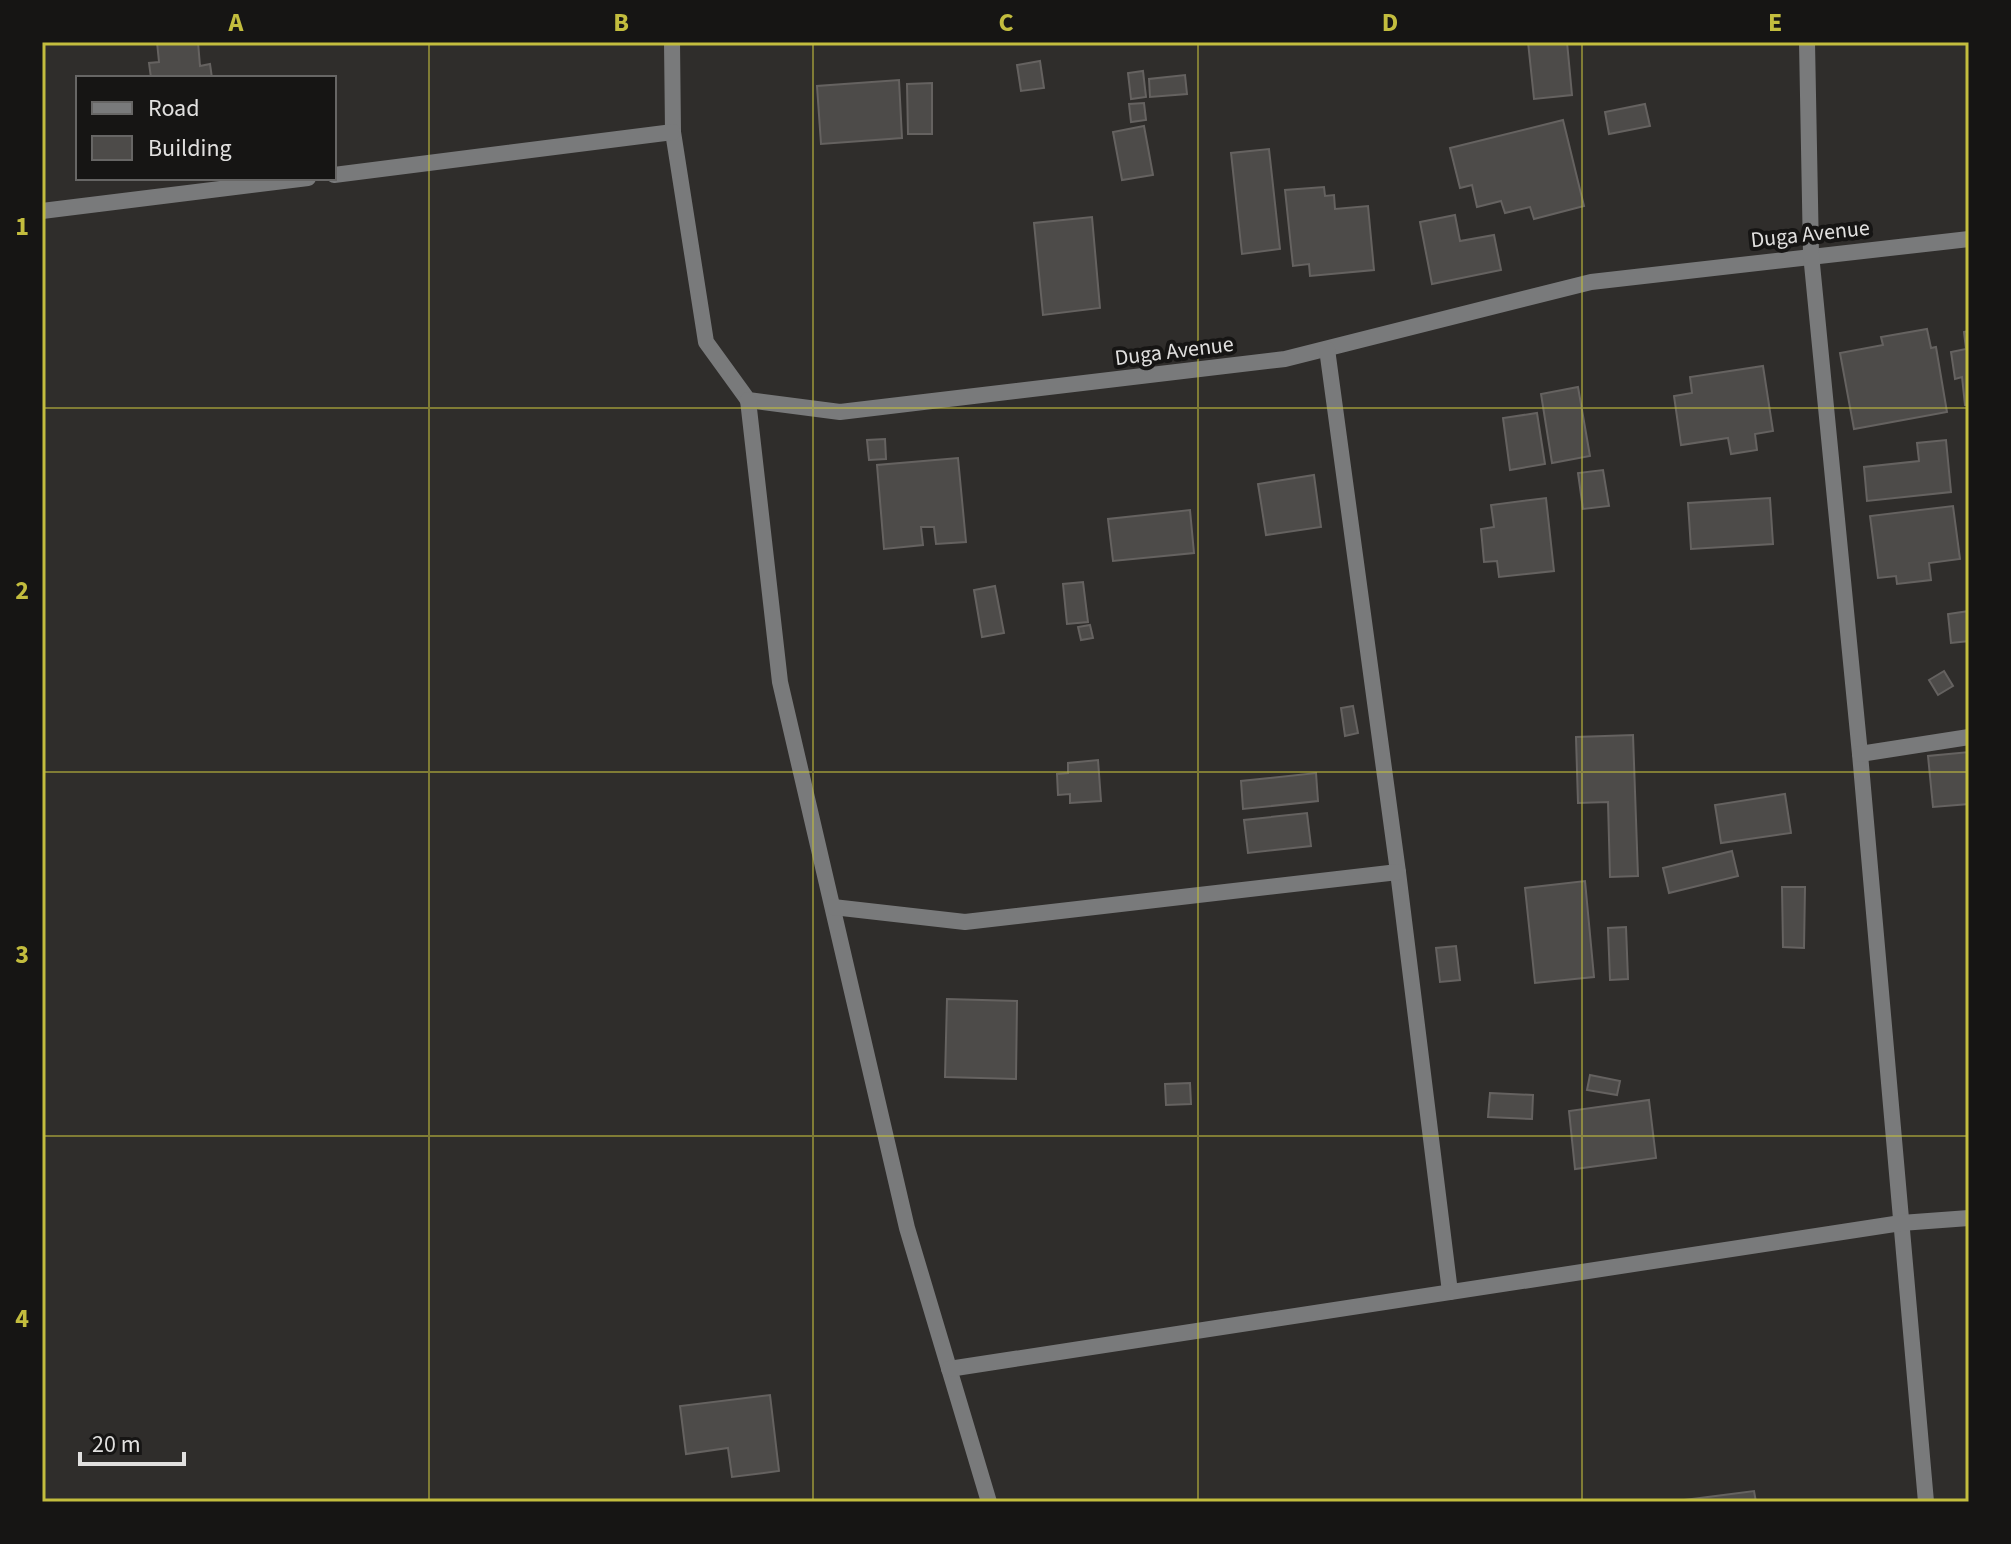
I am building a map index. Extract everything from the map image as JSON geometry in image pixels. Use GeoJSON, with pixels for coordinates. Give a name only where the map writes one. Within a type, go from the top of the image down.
{"type":"FeatureCollection","features":[{"type":"Feature","properties":{"kind":"street"},"geometry":{"type":"LineString","coordinates":[[672,42],[673,132],[706,342],[748,400],[780,682],[907,1228],[989,1502]]}},
{"type":"Feature","properties":{"kind":"street"},"geometry":{"type":"LineString","coordinates":[[1807,42],[1811,254],[1860,754],[1926,1502]]}},
{"type":"Feature","properties":{"kind":"street"},"geometry":{"type":"LineString","coordinates":[[336,175],[673,132]]}},
{"type":"Feature","properties":{"kind":"street"},"geometry":{"type":"LineString","coordinates":[[42,211],[292,180]]}},
{"type":"Feature","properties":{"kind":"street","name":"Duga Avenue"},"geometry":{"type":"LineString","coordinates":[[748,400],[840,412],[1285,359],[1591,282],[1811,254],[1969,239]]}},
{"type":"Feature","properties":{"kind":"street"},"geometry":{"type":"LineString","coordinates":[[1327,349],[1398,872],[1450,1292]]}},
{"type":"Feature","properties":{"kind":"street"},"geometry":{"type":"LineString","coordinates":[[1860,754],[1969,737]]}},
{"type":"Feature","properties":{"kind":"street"},"geometry":{"type":"LineString","coordinates":[[833,907],[965,922],[1398,872]]}},
{"type":"Feature","properties":{"kind":"street"},"geometry":{"type":"LineString","coordinates":[[949,1369],[1901,1223],[1969,1218]]}},
{"type":"Feature","properties":{"kind":"building"},"geometry":{"type":"Polygon","coordinates":[[[157,42],[198,42],[200,66],[210,64],[212,76],[151,76],[149,63],[159,62],[157,42]]]}},
{"type":"Feature","properties":{"kind":"building"},"geometry":{"type":"Polygon","coordinates":[[[1528,42],[1567,42],[1572,95],[1534,99],[1528,42]]]}},
{"type":"Feature","properties":{"kind":"building"},"geometry":{"type":"Polygon","coordinates":[[[1040,61],[1044,88],[1021,91],[1017,65],[1040,61]]]}},
{"type":"Feature","properties":{"kind":"building"},"geometry":{"type":"Polygon","coordinates":[[[1143,71],[1146,97],[1131,99],[1128,73],[1143,71]]]}},
{"type":"Feature","properties":{"kind":"building"},"geometry":{"type":"Polygon","coordinates":[[[1185,75],[1187,94],[1150,97],[1149,79],[1185,75]]]}},
{"type":"Feature","properties":{"kind":"building"},"geometry":{"type":"Polygon","coordinates":[[[899,80],[902,138],[821,144],[817,86],[899,80]]]}},
{"type":"Feature","properties":{"kind":"building"},"geometry":{"type":"Polygon","coordinates":[[[932,83],[932,134],[908,134],[907,84],[932,83]]]}},
{"type":"Feature","properties":{"kind":"building"},"geometry":{"type":"Polygon","coordinates":[[[1144,103],[1146,120],[1131,122],[1129,104],[1144,103]]]}},
{"type":"Feature","properties":{"kind":"building"},"geometry":{"type":"Polygon","coordinates":[[[1645,104],[1650,126],[1609,134],[1605,112],[1645,104]]]}},
{"type":"Feature","properties":{"kind":"building"},"geometry":{"type":"Polygon","coordinates":[[[1563,120],[1584,206],[1534,219],[1530,207],[1505,213],[1501,201],[1477,207],[1472,185],[1460,188],[1450,148],[1563,120]]]}},
{"type":"Feature","properties":{"kind":"building"},"geometry":{"type":"Polygon","coordinates":[[[1144,126],[1153,175],[1122,180],[1113,132],[1144,126]]]}},
{"type":"Feature","properties":{"kind":"building"},"geometry":{"type":"Polygon","coordinates":[[[1269,149],[1280,249],[1242,254],[1231,153],[1269,149]]]}},
{"type":"Feature","properties":{"kind":"building"},"geometry":{"type":"Polygon","coordinates":[[[1324,187],[1325,196],[1334,195],[1335,209],[1368,206],[1374,270],[1310,276],[1309,264],[1293,266],[1285,190],[1324,187]]]}},
{"type":"Feature","properties":{"kind":"building"},"geometry":{"type":"Polygon","coordinates":[[[1455,215],[1460,241],[1494,235],[1501,270],[1432,284],[1420,222],[1455,215]]]}},
{"type":"Feature","properties":{"kind":"building"},"geometry":{"type":"Polygon","coordinates":[[[1092,217],[1100,308],[1043,315],[1034,223],[1092,217]]]}},
{"type":"Feature","properties":{"kind":"building"},"geometry":{"type":"Polygon","coordinates":[[[1927,329],[1931,348],[1936,347],[1947,412],[1854,429],[1840,353],[1883,345],[1881,337],[1927,329]]]}},
{"type":"Feature","properties":{"kind":"building"},"geometry":{"type":"Polygon","coordinates":[[[1968,331],[1969,405],[1965,405],[1962,377],[1955,379],[1951,352],[1966,349],[1964,332],[1968,331]]]}},
{"type":"Feature","properties":{"kind":"building"},"geometry":{"type":"Polygon","coordinates":[[[1763,366],[1773,431],[1755,434],[1757,450],[1731,454],[1728,438],[1681,445],[1674,396],[1692,393],[1690,377],[1763,366]]]}},
{"type":"Feature","properties":{"kind":"building"},"geometry":{"type":"Polygon","coordinates":[[[1578,387],[1590,456],[1552,463],[1541,394],[1578,387]]]}},
{"type":"Feature","properties":{"kind":"building"},"geometry":{"type":"Polygon","coordinates":[[[1537,413],[1545,464],[1510,470],[1503,418],[1537,413]]]}},
{"type":"Feature","properties":{"kind":"building"},"geometry":{"type":"Polygon","coordinates":[[[885,439],[886,459],[869,460],[867,440],[885,439]]]}},
{"type":"Feature","properties":{"kind":"building"},"geometry":{"type":"Polygon","coordinates":[[[1946,440],[1951,492],[1867,501],[1864,467],[1919,461],[1917,443],[1946,440]]]}},
{"type":"Feature","properties":{"kind":"building"},"geometry":{"type":"Polygon","coordinates":[[[958,458],[966,542],[936,544],[934,527],[921,527],[923,545],[884,549],[877,465],[958,458]]]}},
{"type":"Feature","properties":{"kind":"building"},"geometry":{"type":"Polygon","coordinates":[[[1603,470],[1609,506],[1583,509],[1578,473],[1603,470]]]}},
{"type":"Feature","properties":{"kind":"building"},"geometry":{"type":"Polygon","coordinates":[[[1314,475],[1321,527],[1266,535],[1258,484],[1314,475]]]}},
{"type":"Feature","properties":{"kind":"building"},"geometry":{"type":"Polygon","coordinates":[[[1546,498],[1554,571],[1499,577],[1497,561],[1484,562],[1481,529],[1494,527],[1491,505],[1546,498]]]}},
{"type":"Feature","properties":{"kind":"building"},"geometry":{"type":"Polygon","coordinates":[[[1770,498],[1773,544],[1691,549],[1688,503],[1770,498]]]}},
{"type":"Feature","properties":{"kind":"building"},"geometry":{"type":"Polygon","coordinates":[[[1953,506],[1960,559],[1929,563],[1931,580],[1897,584],[1896,576],[1878,578],[1870,516],[1953,506]]]}},
{"type":"Feature","properties":{"kind":"building"},"geometry":{"type":"Polygon","coordinates":[[[1190,510],[1194,553],[1113,561],[1108,519],[1190,510]]]}},
{"type":"Feature","properties":{"kind":"building"},"geometry":{"type":"Polygon","coordinates":[[[1083,582],[1088,622],[1067,624],[1063,584],[1083,582]]]}},
{"type":"Feature","properties":{"kind":"building"},"geometry":{"type":"Polygon","coordinates":[[[995,586],[1004,633],[982,637],[974,590],[995,586]]]}},
{"type":"Feature","properties":{"kind":"building"},"geometry":{"type":"Polygon","coordinates":[[[1969,611],[1969,641],[1951,643],[1948,614],[1969,611]]]}},
{"type":"Feature","properties":{"kind":"building"},"geometry":{"type":"Polygon","coordinates":[[[1090,625],[1093,638],[1081,640],[1078,627],[1090,625]]]}},
{"type":"Feature","properties":{"kind":"building"},"geometry":{"type":"Polygon","coordinates":[[[1944,671],[1953,686],[1938,695],[1929,680],[1944,671]]]}},
{"type":"Feature","properties":{"kind":"building"},"geometry":{"type":"Polygon","coordinates":[[[1353,706],[1358,733],[1345,736],[1341,708],[1353,706]]]}},
{"type":"Feature","properties":{"kind":"building"},"geometry":{"type":"Polygon","coordinates":[[[1633,735],[1638,876],[1610,877],[1608,802],[1578,803],[1576,737],[1633,735]]]}},
{"type":"Feature","properties":{"kind":"building"},"geometry":{"type":"Polygon","coordinates":[[[1969,752],[1969,804],[1933,807],[1928,756],[1969,752]]]}},
{"type":"Feature","properties":{"kind":"building"},"geometry":{"type":"Polygon","coordinates":[[[1098,760],[1101,801],[1070,803],[1070,794],[1058,795],[1057,774],[1068,773],[1068,763],[1098,760]]]}},
{"type":"Feature","properties":{"kind":"building"},"geometry":{"type":"Polygon","coordinates":[[[1316,773],[1318,801],[1243,809],[1241,781],[1316,773]]]}},
{"type":"Feature","properties":{"kind":"building"},"geometry":{"type":"Polygon","coordinates":[[[1785,794],[1791,833],[1721,843],[1715,805],[1785,794]]]}},
{"type":"Feature","properties":{"kind":"building"},"geometry":{"type":"Polygon","coordinates":[[[1307,813],[1311,846],[1248,853],[1244,820],[1307,813]]]}},
{"type":"Feature","properties":{"kind":"building"},"geometry":{"type":"Polygon","coordinates":[[[1732,851],[1738,876],[1669,893],[1663,868],[1732,851]]]}},
{"type":"Feature","properties":{"kind":"building"},"geometry":{"type":"Polygon","coordinates":[[[1585,881],[1594,977],[1535,983],[1525,888],[1585,881]]]}},
{"type":"Feature","properties":{"kind":"building"},"geometry":{"type":"Polygon","coordinates":[[[1782,887],[1805,887],[1804,948],[1783,947],[1782,887]]]}},
{"type":"Feature","properties":{"kind":"building"},"geometry":{"type":"Polygon","coordinates":[[[1626,927],[1628,979],[1610,980],[1608,928],[1626,927]]]}},
{"type":"Feature","properties":{"kind":"building"},"geometry":{"type":"Polygon","coordinates":[[[1456,946],[1460,980],[1440,982],[1436,948],[1456,946]]]}},
{"type":"Feature","properties":{"kind":"building"},"geometry":{"type":"Polygon","coordinates":[[[947,999],[1017,1001],[1016,1079],[945,1077],[947,999]]]}},
{"type":"Feature","properties":{"kind":"building"},"geometry":{"type":"Polygon","coordinates":[[[1590,1075],[1620,1081],[1617,1095],[1587,1090],[1590,1075]]]}},
{"type":"Feature","properties":{"kind":"building"},"geometry":{"type":"Polygon","coordinates":[[[1190,1083],[1191,1104],[1166,1105],[1165,1084],[1190,1083]]]}},
{"type":"Feature","properties":{"kind":"building"},"geometry":{"type":"Polygon","coordinates":[[[1490,1093],[1533,1095],[1532,1119],[1488,1117],[1490,1093]]]}},
{"type":"Feature","properties":{"kind":"building"},"geometry":{"type":"Polygon","coordinates":[[[1649,1100],[1656,1158],[1575,1169],[1569,1111],[1649,1100]]]}},
{"type":"Feature","properties":{"kind":"building"},"geometry":{"type":"Polygon","coordinates":[[[770,1395],[779,1471],[732,1477],[728,1448],[686,1454],[680,1406],[770,1395]]]}},
{"type":"Feature","properties":{"kind":"building"},"geometry":{"type":"Polygon","coordinates":[[[1754,1491],[1756,1502],[1685,1502],[1685,1500],[1754,1491]]]}}]}
